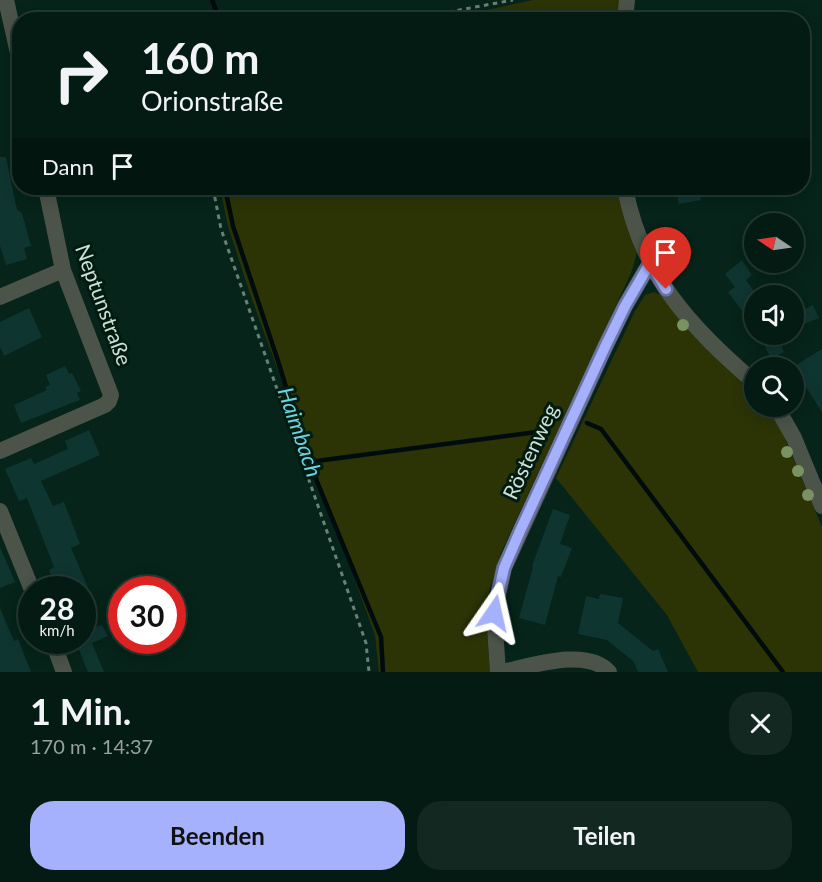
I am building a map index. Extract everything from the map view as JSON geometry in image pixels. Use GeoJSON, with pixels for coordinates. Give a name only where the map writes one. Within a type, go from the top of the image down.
{"type":"FeatureCollection","features":[{"type":"Feature","properties":{"kind":"street"},"geometry":{"type":"LineString","coordinates":[[6,0],[12,27]]}},
{"type":"Feature","properties":{"kind":"street","name":"Neptunstraße"},"geometry":{"type":"LineString","coordinates":[[0,451],[99,408],[109,401],[111,395],[63,270],[47,195]]}},
{"type":"Feature","properties":{"kind":"street"},"geometry":{"type":"LineString","coordinates":[[627,195],[650,263],[666,289],[695,327],[744,373]]}},
{"type":"Feature","properties":{"kind":"street","name":"Röstenweg"},"geometry":{"type":"LineString","coordinates":[[500,672],[494,613],[504,568],[605,347],[650,263]]}},
{"type":"Feature","properties":{"kind":"street"},"geometry":{"type":"LineString","coordinates":[[0,297],[63,270]]}},
{"type":"Feature","properties":{"kind":"street"},"geometry":{"type":"LineString","coordinates":[[782,417],[794,438],[822,506]]}},
{"type":"Feature","properties":{"kind":"street"},"geometry":{"type":"LineString","coordinates":[[0,511],[26,576]]}},
{"type":"Feature","properties":{"kind":"street"},"geometry":{"type":"LineString","coordinates":[[57,654],[64,672]]}},
{"type":"Feature","properties":{"kind":"street"},"geometry":{"type":"LineString","coordinates":[[500,672],[572,658],[603,665],[609,672]]}},
{"type":"Feature","properties":{"kind":"path"},"geometry":{"type":"LineString","coordinates":[[449,12],[513,0]]}},
{"type":"Feature","properties":{"kind":"path"},"geometry":{"type":"LineString","coordinates":[[214,195],[221,229],[366,643],[369,672]]}},
{"type":"Feature","properties":{"kind":"green space"},"geometry":{"type":"Polygon","coordinates":[[[533,0],[621,0],[620,12],[477,12],[533,0]]]}},
{"type":"Feature","properties":{"kind":"green space"},"geometry":{"type":"Polygon","coordinates":[[[221,195],[622,195],[637,253],[631,273],[501,553],[485,605],[490,672],[379,672],[375,635],[250,294],[228,226],[221,195]]]}},
{"type":"Feature","properties":{"kind":"green space"},"geometry":{"type":"Polygon","coordinates":[[[654,292],[663,296],[682,321],[744,385],[744,417],[776,417],[822,527],[822,672],[698,672],[667,615],[556,478],[635,311],[645,295],[654,292]]]}},
{"type":"Feature","properties":{"kind":"building"},"geometry":{"type":"Polygon","coordinates":[[[0,157],[6,157],[12,195],[17,210],[22,213],[31,246],[24,248],[27,259],[6,265],[0,246],[0,157]]]}},
{"type":"Feature","properties":{"kind":"building"},"geometry":{"type":"Polygon","coordinates":[[[677,195],[700,195],[701,200],[679,204],[677,195]]]}},
{"type":"Feature","properties":{"kind":"building"},"geometry":{"type":"Polygon","coordinates":[[[742,260],[744,273],[752,275],[746,280],[750,285],[744,285],[744,314],[728,292],[735,287],[725,274],[742,260]]]}},
{"type":"Feature","properties":{"kind":"building"},"geometry":{"type":"Polygon","coordinates":[[[813,305],[819,318],[804,324],[804,310],[813,305]]]}},
{"type":"Feature","properties":{"kind":"building"},"geometry":{"type":"Polygon","coordinates":[[[29,308],[42,337],[4,356],[0,347],[0,322],[29,308]]]}},
{"type":"Feature","properties":{"kind":"building"},"geometry":{"type":"Polygon","coordinates":[[[764,345],[781,345],[784,352],[770,357],[764,345]]]}},
{"type":"Feature","properties":{"kind":"building"},"geometry":{"type":"Polygon","coordinates":[[[822,349],[822,412],[804,384],[804,360],[822,349]]]}},
{"type":"Feature","properties":{"kind":"building"},"geometry":{"type":"Polygon","coordinates":[[[65,366],[69,374],[72,373],[81,391],[77,393],[80,400],[21,423],[14,405],[47,390],[45,387],[50,385],[46,375],[65,366]]]}},
{"type":"Feature","properties":{"kind":"building"},"geometry":{"type":"Polygon","coordinates":[[[89,430],[100,455],[41,481],[53,506],[64,502],[80,544],[71,548],[83,576],[52,576],[49,570],[54,567],[27,498],[19,501],[5,469],[31,458],[34,464],[68,449],[65,441],[89,430]]]}},
{"type":"Feature","properties":{"kind":"building"},"geometry":{"type":"Polygon","coordinates":[[[553,509],[570,515],[560,544],[572,548],[561,577],[558,576],[545,625],[519,618],[532,566],[553,509]]]}},
{"type":"Feature","properties":{"kind":"building"},"geometry":{"type":"Polygon","coordinates":[[[0,547],[15,582],[0,588],[0,547]]]}},
{"type":"Feature","properties":{"kind":"building"},"geometry":{"type":"Polygon","coordinates":[[[600,594],[623,598],[618,623],[653,651],[658,649],[668,672],[638,672],[634,662],[607,640],[578,634],[586,596],[599,599],[600,594]]]}},
{"type":"Feature","properties":{"kind":"building"},"geometry":{"type":"Polygon","coordinates":[[[0,608],[14,641],[18,639],[18,654],[24,654],[31,672],[0,672],[0,608]]]}},
{"type":"Feature","properties":{"kind":"building"},"geometry":{"type":"Polygon","coordinates":[[[96,625],[97,627],[102,625],[108,636],[96,641],[96,625]]]}},
{"type":"Feature","properties":{"kind":"building"},"geometry":{"type":"Polygon","coordinates":[[[96,653],[104,672],[88,672],[81,654],[96,653]]]}},
{"type":"Feature","properties":{"kind":"waterway","name":"Haimbach"},"geometry":{"type":"LineString","coordinates":[[212,0],[217,12]]}},
{"type":"Feature","properties":{"kind":"waterway","name":"Haimbach"},"geometry":{"type":"LineString","coordinates":[[226,195],[233,226],[309,462],[381,637],[383,672]]}},
{"type":"Feature","properties":{"kind":"waterway"},"geometry":{"type":"LineString","coordinates":[[587,423],[601,429],[783,672]]}},
{"type":"Feature","properties":{"kind":"waterway"},"geometry":{"type":"LineString","coordinates":[[309,462],[537,432]]}},
{"type":"Feature","properties":{"kind":"route"},"geometry":{"type":"LineString","coordinates":[[494,613],[504,568],[520,531],[605,347],[650,263],[666,289]]}}]}
